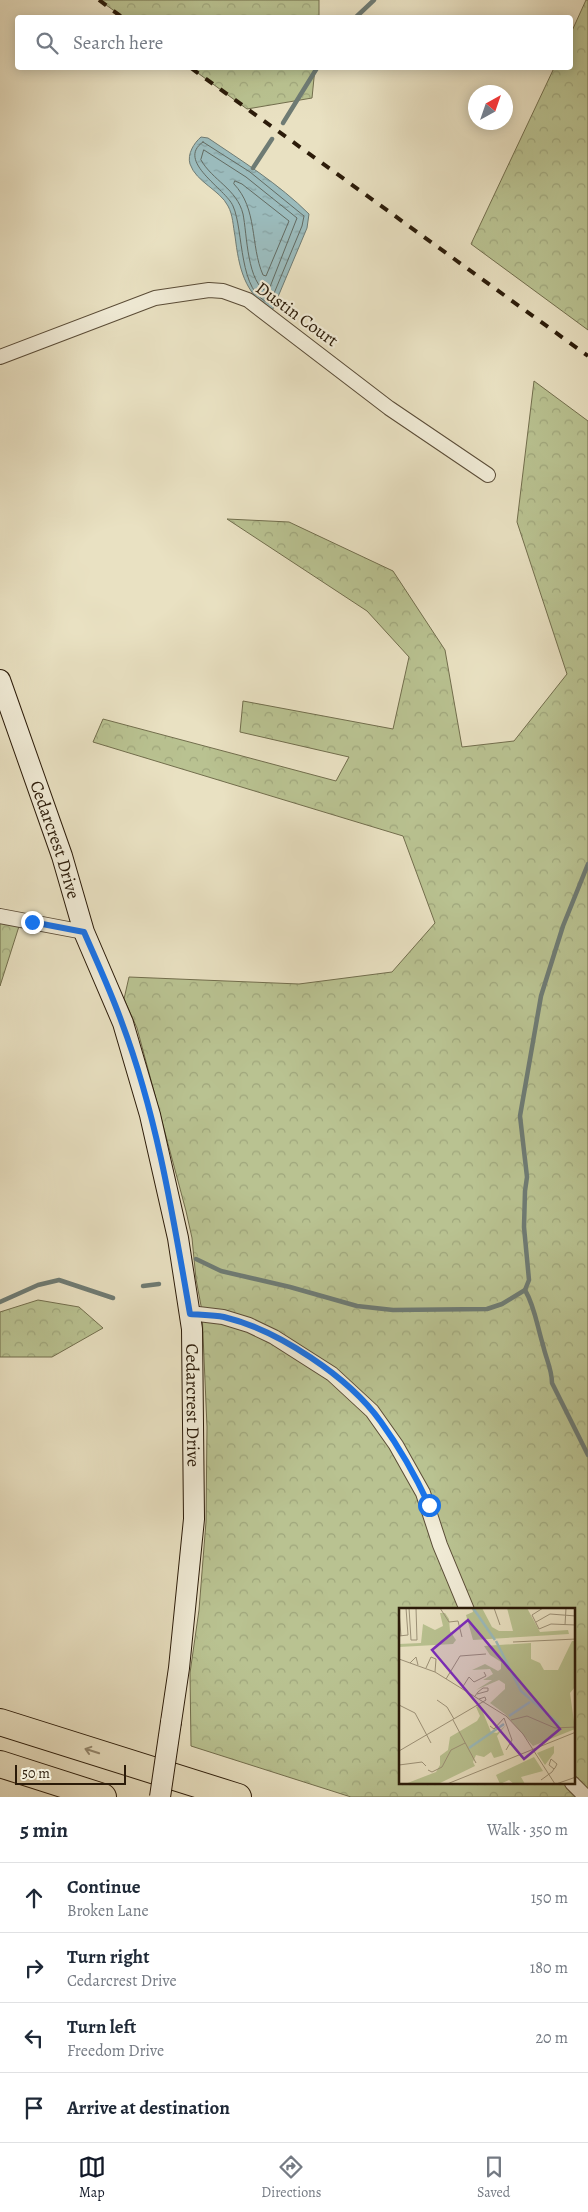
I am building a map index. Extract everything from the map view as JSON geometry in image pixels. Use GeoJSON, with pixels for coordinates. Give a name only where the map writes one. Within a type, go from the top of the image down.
{"type":"FeatureCollection","features":[{"type":"Feature","properties":{"kind":"highway"},"geometry":{"type":"LineString","coordinates":[[0,1722],[238,1797]]}},
{"type":"Feature","properties":{"kind":"highway"},"geometry":{"type":"LineString","coordinates":[[0,1764],[103,1797]]}},
{"type":"Feature","properties":{"kind":"street","name":"Dustin Court"},"geometry":{"type":"LineString","coordinates":[[0,357],[155,298],[182,293],[223,290],[236,294],[256,306],[388,408],[488,475]]}},
{"type":"Feature","properties":{"kind":"street","name":"Cedarcrest Drive"},"geometry":{"type":"LineString","coordinates":[[0,680],[62,856],[84,932],[123,1023],[150,1116],[178,1238],[190,1314],[194,1519],[179,1668],[160,1797]]}},
{"type":"Feature","properties":{"kind":"street"},"geometry":{"type":"LineString","coordinates":[[0,916],[84,932]]}},
{"type":"Feature","properties":{"kind":"street"},"geometry":{"type":"LineString","coordinates":[[190,1314],[223,1317],[250,1325],[274,1337],[332,1374],[372,1411],[391,1437],[423,1493],[440,1544],[467,1608]]}},
{"type":"Feature","properties":{"kind":"street"},"geometry":{"type":"LineString","coordinates":[[573,1784],[586,1797]]}},
{"type":"Feature","properties":{"kind":"green space"},"geometry":{"type":"Polygon","coordinates":[[[99,0],[319,0],[319,15],[120,15],[99,0]]]}},
{"type":"Feature","properties":{"kind":"green space"},"geometry":{"type":"Polygon","coordinates":[[[586,0],[588,0],[588,330],[471,244],[553,70],[573,70],[573,29],[586,0]]]}},
{"type":"Feature","properties":{"kind":"green space"},"geometry":{"type":"Polygon","coordinates":[[[194,70],[315,70],[312,98],[247,109],[194,70]]]}},
{"type":"Feature","properties":{"kind":"green space"},"geometry":{"type":"Polygon","coordinates":[[[534,381],[588,421],[588,1797],[351,1797],[191,1746],[190,1673],[199,1610],[206,1522],[207,1427],[202,1311],[196,1279],[192,1238],[186,1211],[137,1028],[124,999],[129,977],[299,984],[392,972],[435,923],[403,836],[93,742],[103,719],[336,781],[349,757],[240,732],[243,701],[393,729],[409,657],[367,611],[227,519],[289,522],[393,571],[445,650],[462,747],[514,741],[567,674],[517,522],[534,381]]]}},
{"type":"Feature","properties":{"kind":"green space"},"geometry":{"type":"Polygon","coordinates":[[[0,916],[21,920],[0,986],[0,916]]]}},
{"type":"Feature","properties":{"kind":"green space"},"geometry":{"type":"Polygon","coordinates":[[[38,1300],[79,1307],[103,1328],[52,1357],[0,1357],[0,1312],[38,1300]]]}},
{"type":"Feature","properties":{"kind":"water"},"geometry":{"type":"Polygon","coordinates":[[[201,137],[208,138],[260,173],[309,214],[307,228],[272,311],[255,296],[244,279],[230,209],[220,195],[197,176],[190,164],[189,156],[196,142],[201,137]]]}},
{"type":"Feature","properties":{"kind":"waterway"},"geometry":{"type":"LineString","coordinates":[[358,15],[374,0]]}},
{"type":"Feature","properties":{"kind":"waterway"},"geometry":{"type":"LineString","coordinates":[[283,123],[316,70]]}},
{"type":"Feature","properties":{"kind":"waterway"},"geometry":{"type":"LineString","coordinates":[[253,168],[272,139]]}},
{"type":"Feature","properties":{"kind":"waterway"},"geometry":{"type":"LineString","coordinates":[[196,1259],[221,1271],[290,1287],[357,1306],[393,1310],[487,1309],[502,1304],[525,1290],[529,1280],[524,1227],[527,1177],[520,1116],[541,996],[563,926],[588,864]]}},
{"type":"Feature","properties":{"kind":"waterway"},"geometry":{"type":"LineString","coordinates":[[0,1302],[38,1285],[59,1280],[113,1298]]}},
{"type":"Feature","properties":{"kind":"waterway"},"geometry":{"type":"LineString","coordinates":[[143,1286],[159,1284]]}},
{"type":"Feature","properties":{"kind":"waterway"},"geometry":{"type":"LineString","coordinates":[[525,1290],[534,1310],[552,1383],[588,1455]]}},
{"type":"Feature","properties":{"kind":"railway"},"geometry":{"type":"LineString","coordinates":[[99,0],[119,15]]}},
{"type":"Feature","properties":{"kind":"railway"},"geometry":{"type":"LineString","coordinates":[[194,70],[588,356]]}},
{"type":"Feature","properties":{"kind":"route"},"geometry":{"type":"LineString","coordinates":[[32,922],[84,932],[123,1023],[150,1116],[178,1238],[190,1314],[223,1317],[250,1325],[298,1350],[332,1374],[353,1392],[381,1422],[429,1505]]}}]}
